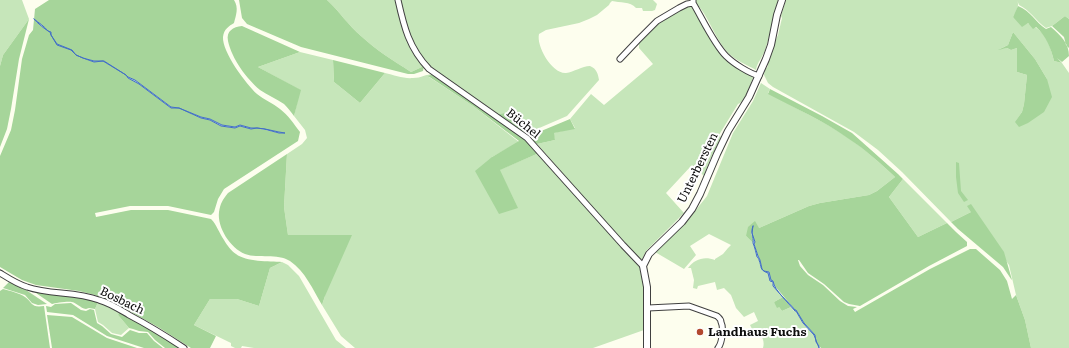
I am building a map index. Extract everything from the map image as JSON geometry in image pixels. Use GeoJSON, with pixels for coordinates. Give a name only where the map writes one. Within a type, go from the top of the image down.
{"type":"FeatureCollection","features":[{"type":"Feature","properties":{"kind":"street","name":"Büchel"},"geometry":{"type":"LineString","coordinates":[[398,0],[407,37],[426,65],[527,138],[643,266]]}},
{"type":"Feature","properties":{"kind":"street","name":"Unterbersten"},"geometry":{"type":"LineString","coordinates":[[643,266],[649,254],[682,222],[692,209],[700,194],[724,139],[749,97],[759,76],[771,45],[777,15],[782,0]]}},
{"type":"Feature","properties":{"kind":"street"},"geometry":{"type":"LineString","coordinates":[[620,60],[657,21],[692,1],[719,47],[726,56],[759,76]]}},
{"type":"Feature","properties":{"kind":"street"},"geometry":{"type":"LineString","coordinates":[[643,266],[647,287],[648,348]]}},
{"type":"Feature","properties":{"kind":"street","name":"Bosbach"},"geometry":{"type":"LineString","coordinates":[[0,273],[25,287],[50,292],[79,294],[100,300],[156,330],[184,348]]}},
{"type":"Feature","properties":{"kind":"street"},"geometry":{"type":"LineString","coordinates":[[648,308],[689,306],[717,316],[722,323],[721,341],[718,348]]}},
{"type":"Feature","properties":{"kind":"green space"},"geometry":{"type":"Polygon","coordinates":[[[0,0],[22,0],[29,19],[3,55],[0,66],[0,0]]]}},
{"type":"Feature","properties":{"kind":"green space"},"geometry":{"type":"Polygon","coordinates":[[[49,0],[234,0],[236,3],[237,9],[234,23],[226,30],[223,37],[226,51],[241,76],[252,89],[280,109],[291,120],[300,132],[298,141],[224,189],[218,199],[214,212],[211,215],[168,206],[130,206],[95,213],[96,217],[131,210],[168,210],[211,219],[228,246],[240,257],[252,260],[282,262],[270,268],[259,306],[237,299],[210,299],[194,325],[216,336],[210,348],[191,348],[158,327],[113,302],[95,295],[79,291],[36,285],[22,280],[0,267],[0,156],[11,130],[22,59],[29,35],[33,30],[35,9],[49,0]],[[78,56],[94,62],[103,61],[94,61],[78,56]],[[126,75],[128,78],[139,84],[171,108],[179,108],[171,107],[135,80],[126,75]],[[179,108],[221,126],[235,128],[240,126],[251,129],[257,128],[240,125],[235,127],[222,125],[210,119],[179,108]],[[257,128],[279,133],[285,132],[279,132],[257,128]]]}},
{"type":"Feature","properties":{"kind":"green space"},"geometry":{"type":"Polygon","coordinates":[[[239,0],[327,0],[357,32],[379,51],[411,72],[424,66],[423,71],[408,74],[301,47],[247,24],[242,18],[239,0]]]}},
{"type":"Feature","properties":{"kind":"green space"},"geometry":{"type":"Polygon","coordinates":[[[327,0],[396,0],[406,38],[411,48],[424,66],[411,72],[385,55],[357,32],[327,0]]]}},
{"type":"Feature","properties":{"kind":"green space"},"geometry":{"type":"Polygon","coordinates":[[[399,0],[653,0],[657,4],[655,10],[643,11],[642,8],[636,8],[628,3],[612,1],[597,15],[589,19],[579,23],[546,30],[539,34],[540,45],[543,52],[555,69],[566,73],[590,66],[596,70],[599,80],[567,116],[530,132],[511,112],[498,114],[429,66],[409,36],[399,0]]]}},
{"type":"Feature","properties":{"kind":"green space"},"geometry":{"type":"Polygon","coordinates":[[[694,0],[778,0],[765,50],[756,70],[737,60],[727,52],[694,0]]]}},
{"type":"Feature","properties":{"kind":"green space"},"geometry":{"type":"Polygon","coordinates":[[[786,0],[1017,0],[1018,6],[1013,17],[1030,24],[1041,32],[1048,43],[1054,61],[1062,63],[1069,73],[1069,348],[1031,348],[1025,320],[1016,295],[1009,265],[971,212],[951,222],[878,150],[854,132],[768,83],[764,75],[765,68],[767,68],[773,46],[778,35],[782,18],[781,16],[786,0]],[[1013,32],[1008,45],[1000,49],[1007,48],[1011,50],[1017,48],[1017,72],[1027,75],[1022,112],[1015,122],[1047,79],[1035,59],[1013,32]]]}},
{"type":"Feature","properties":{"kind":"green space"},"geometry":{"type":"Polygon","coordinates":[[[1017,0],[1069,0],[1069,19],[1065,16],[1052,26],[1046,28],[1019,5],[1017,0]]]}},
{"type":"Feature","properties":{"kind":"green space"},"geometry":{"type":"Polygon","coordinates":[[[688,6],[692,7],[718,50],[753,78],[746,96],[738,104],[719,135],[721,137],[704,176],[692,165],[666,193],[684,213],[646,251],[642,259],[638,259],[537,144],[555,140],[553,133],[575,128],[570,119],[591,94],[604,105],[653,64],[639,48],[639,40],[666,17],[688,6]]]}},
{"type":"Feature","properties":{"kind":"green space"},"geometry":{"type":"Polygon","coordinates":[[[1018,6],[1030,14],[1046,29],[1051,27],[1064,40],[1068,47],[1069,56],[1062,62],[1057,58],[1062,63],[1054,61],[1048,42],[1036,27],[1033,29],[1028,23],[1022,27],[1013,17],[1018,6]]]}},
{"type":"Feature","properties":{"kind":"green space"},"geometry":{"type":"Polygon","coordinates":[[[1065,16],[1069,19],[1069,48],[1066,45],[1064,37],[1052,26],[1065,16]]]}},
{"type":"Feature","properties":{"kind":"green space"},"geometry":{"type":"Polygon","coordinates":[[[29,19],[19,59],[7,129],[0,147],[0,66],[3,55],[29,19]]]}},
{"type":"Feature","properties":{"kind":"green space"},"geometry":{"type":"Polygon","coordinates":[[[242,26],[300,52],[258,67],[301,90],[294,116],[284,104],[260,90],[245,74],[236,61],[230,48],[228,35],[231,30],[242,26]]]}},
{"type":"Feature","properties":{"kind":"green space"},"geometry":{"type":"Polygon","coordinates":[[[1013,32],[1035,59],[1047,79],[1052,97],[1044,112],[1028,123],[1019,127],[1015,122],[1022,112],[1027,75],[1017,72],[1017,48],[1011,50],[1007,48],[998,50],[1008,45],[1013,32]]]}},
{"type":"Feature","properties":{"kind":"green space"},"geometry":{"type":"Polygon","coordinates":[[[300,52],[333,60],[334,82],[360,103],[385,73],[410,78],[434,74],[429,77],[473,106],[519,142],[492,157],[518,208],[499,170],[539,153],[639,266],[644,286],[644,330],[593,348],[355,348],[341,336],[322,305],[325,296],[288,235],[284,207],[287,154],[302,144],[307,138],[305,130],[294,116],[300,90],[258,67],[300,52]]]}},
{"type":"Feature","properties":{"kind":"green space"},"geometry":{"type":"Polygon","coordinates":[[[333,60],[385,73],[360,103],[334,82],[333,60]]]}},
{"type":"Feature","properties":{"kind":"green space"},"geometry":{"type":"Polygon","coordinates":[[[434,74],[525,139],[539,153],[500,170],[518,208],[499,214],[475,171],[492,157],[519,141],[473,106],[428,76],[434,74]]]}},
{"type":"Feature","properties":{"kind":"green space"},"geometry":{"type":"Polygon","coordinates":[[[761,83],[770,89],[768,93],[820,120],[850,139],[895,177],[877,191],[869,195],[809,206],[759,228],[746,236],[753,243],[757,257],[760,260],[760,265],[764,271],[768,272],[774,286],[783,297],[774,302],[782,311],[791,307],[794,311],[796,311],[803,323],[814,335],[819,346],[818,348],[763,348],[764,346],[760,332],[754,333],[750,325],[758,321],[754,312],[744,317],[736,308],[731,295],[724,288],[717,290],[715,282],[698,286],[697,289],[693,288],[694,280],[691,268],[688,268],[697,260],[703,258],[715,260],[731,245],[709,234],[690,246],[696,255],[684,269],[655,252],[684,225],[707,196],[733,133],[753,101],[761,83]]]}},
{"type":"Feature","properties":{"kind":"green space"},"geometry":{"type":"Polygon","coordinates":[[[770,89],[852,133],[903,179],[889,197],[918,237],[947,223],[967,242],[967,246],[860,306],[844,302],[824,284],[808,273],[798,260],[800,266],[808,275],[823,285],[840,301],[848,306],[857,307],[853,309],[855,312],[930,269],[970,249],[976,249],[1000,270],[1007,281],[1012,299],[1016,295],[1025,320],[1031,348],[821,348],[816,342],[815,335],[774,285],[773,281],[771,281],[769,272],[762,269],[754,242],[753,243],[746,236],[748,227],[755,221],[759,228],[809,206],[869,195],[877,191],[895,177],[867,152],[830,126],[768,94],[770,89]]]}},
{"type":"Feature","properties":{"kind":"green space"},"geometry":{"type":"Polygon","coordinates":[[[511,112],[530,132],[524,134],[498,114],[511,112]]]}},
{"type":"Feature","properties":{"kind":"green space"},"geometry":{"type":"Polygon","coordinates":[[[570,119],[575,129],[554,133],[555,140],[537,144],[533,141],[534,134],[570,119]]]}},
{"type":"Feature","properties":{"kind":"green space"},"geometry":{"type":"Polygon","coordinates":[[[287,154],[284,207],[288,235],[352,235],[322,305],[300,270],[290,261],[279,257],[250,255],[239,251],[230,242],[220,224],[220,206],[228,193],[287,154]]]}},
{"type":"Feature","properties":{"kind":"green space"},"geometry":{"type":"Polygon","coordinates":[[[956,162],[959,163],[961,191],[968,200],[964,202],[958,193],[956,162]]]}},
{"type":"Feature","properties":{"kind":"green space"},"geometry":{"type":"Polygon","coordinates":[[[903,179],[947,223],[918,237],[889,197],[903,179]]]}},
{"type":"Feature","properties":{"kind":"green space"},"geometry":{"type":"Polygon","coordinates":[[[971,204],[1004,252],[1012,280],[1003,267],[951,222],[971,212],[967,206],[971,204]]]}},
{"type":"Feature","properties":{"kind":"green space"},"geometry":{"type":"Polygon","coordinates":[[[282,262],[288,265],[299,276],[336,340],[346,348],[254,348],[242,346],[241,348],[235,348],[231,346],[231,343],[194,325],[210,299],[237,299],[259,306],[270,268],[282,262]]]}},
{"type":"Feature","properties":{"kind":"green space"},"geometry":{"type":"Polygon","coordinates":[[[9,282],[26,290],[47,304],[38,305],[32,303],[25,295],[3,288],[9,282]]]}},
{"type":"Feature","properties":{"kind":"green space"},"geometry":{"type":"Polygon","coordinates":[[[3,289],[23,296],[34,306],[44,306],[50,348],[0,348],[0,291],[3,289]]]}},
{"type":"Feature","properties":{"kind":"green space"},"geometry":{"type":"Polygon","coordinates":[[[33,291],[78,297],[98,302],[95,309],[86,309],[70,302],[52,304],[33,291]]]}},
{"type":"Feature","properties":{"kind":"green space"},"geometry":{"type":"Polygon","coordinates":[[[783,297],[791,307],[782,311],[779,307],[777,308],[774,302],[783,297]]]}},
{"type":"Feature","properties":{"kind":"green space"},"geometry":{"type":"Polygon","coordinates":[[[98,302],[119,312],[118,315],[129,328],[121,335],[112,333],[98,322],[95,309],[98,302]]]}},
{"type":"Feature","properties":{"kind":"green space"},"geometry":{"type":"Polygon","coordinates":[[[71,303],[81,310],[94,310],[97,323],[111,334],[122,337],[130,330],[139,333],[147,333],[163,348],[144,348],[107,336],[73,315],[47,312],[46,306],[51,307],[55,304],[71,303]]]}},
{"type":"Feature","properties":{"kind":"green space"},"geometry":{"type":"Polygon","coordinates":[[[119,312],[155,332],[179,348],[165,348],[148,332],[129,328],[118,315],[119,312]]]}},
{"type":"Feature","properties":{"kind":"green space"},"geometry":{"type":"Polygon","coordinates":[[[47,315],[72,317],[107,338],[137,348],[52,348],[47,315]]]}},
{"type":"Feature","properties":{"kind":"water"},"geometry":{"type":"Polygon","coordinates":[[[51,35],[57,44],[72,50],[76,55],[71,50],[57,45],[51,35]]]}},
{"type":"Feature","properties":{"kind":"water"},"geometry":{"type":"Polygon","coordinates":[[[126,75],[135,80],[171,107],[179,108],[171,108],[139,84],[128,78],[126,75]]]}},
{"type":"Feature","properties":{"kind":"water"},"geometry":{"type":"Polygon","coordinates":[[[179,108],[222,125],[235,127],[240,125],[257,128],[251,129],[240,126],[235,128],[221,126],[179,108]]]}},
{"type":"Feature","properties":{"kind":"water"},"geometry":{"type":"Polygon","coordinates":[[[257,128],[265,129],[285,133],[279,133],[257,128]]]}},
{"type":"Feature","properties":{"kind":"water"},"geometry":{"type":"Polygon","coordinates":[[[752,233],[762,269],[753,243],[752,233]]]}},
{"type":"Feature","properties":{"kind":"water"},"geometry":{"type":"Polygon","coordinates":[[[762,269],[769,272],[776,289],[796,310],[804,323],[815,335],[816,339],[803,323],[796,311],[795,311],[773,286],[773,282],[770,281],[768,273],[762,269]]]}},
{"type":"Feature","properties":{"kind":"place","name":"Landhaus Fuchs"},"geometry":{"type":"Point","coordinates":[700,332]}}]}
